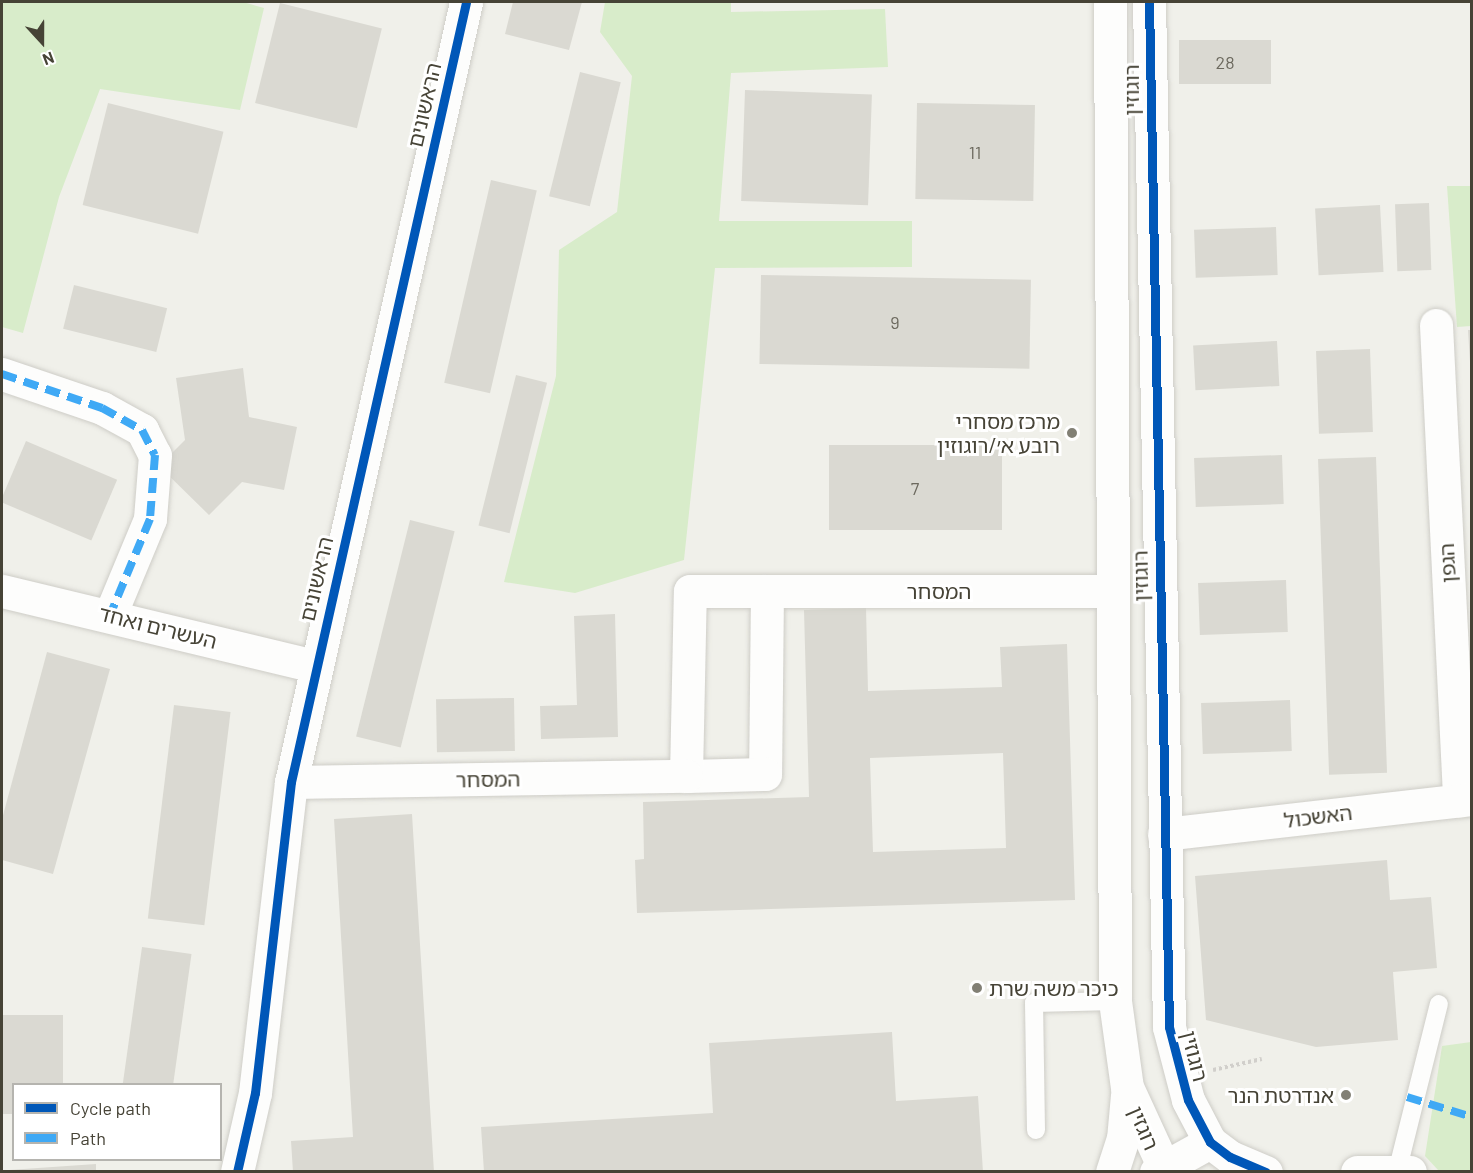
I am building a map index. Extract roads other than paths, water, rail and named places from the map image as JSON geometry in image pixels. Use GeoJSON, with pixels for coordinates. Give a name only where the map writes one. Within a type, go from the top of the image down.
{"type":"FeatureCollection","features":[{"type":"Feature","properties":{"kind":"street","name":"הראשונים"},"geometry":{"type":"LineString","coordinates":[[237,1172],[255,1093],[291,783],[315,666],[466,2]]}},
{"type":"Feature","properties":{"kind":"street","name":"רוגוזין"},"geometry":{"type":"LineString","coordinates":[[1110,2],[1114,1001],[1127,1087]]}},
{"type":"Feature","properties":{"kind":"street","name":"רוגוזין"},"geometry":{"type":"LineString","coordinates":[[1149,2],[1164,834],[1164,976],[1180,1079],[1210,1142]]}},
{"type":"Feature","properties":{"kind":"street","name":"הגפן"},"geometry":{"type":"LineString","coordinates":[[1436,325],[1465,799]]}},
{"type":"Feature","properties":{"kind":"street"},"geometry":{"type":"LineString","coordinates":[[2,374],[102,408],[142,430],[155,455],[150,519],[110,615]]}},
{"type":"Feature","properties":{"kind":"street","name":"העשרים ואחד"},"geometry":{"type":"LineString","coordinates":[[2,591],[110,615],[315,666]]}},
{"type":"Feature","properties":{"kind":"street","name":"המסחר"},"geometry":{"type":"LineString","coordinates":[[686,776],[690,591],[1111,591]]}},
{"type":"Feature","properties":{"kind":"street","name":"המסחר"},"geometry":{"type":"LineString","coordinates":[[291,783],[765,774],[767,591]]}},
{"type":"Feature","properties":{"kind":"street","name":"האשכול"},"geometry":{"type":"LineString","coordinates":[[1164,834],[1465,799]]}},
{"type":"Feature","properties":{"kind":"street"},"geometry":{"type":"LineString","coordinates":[[1112,1172],[1123,1140],[1127,1087]]}},
{"type":"Feature","properties":{"kind":"street","name":"רוגזין"},"geometry":{"type":"LineString","coordinates":[[1127,1087],[1168,1171]]}},
{"type":"Feature","properties":{"kind":"street","name":"הראשונים"},"geometry":{"type":"LineString","coordinates":[[255,1093],[260,1172]]}},
{"type":"Feature","properties":{"kind":"street"},"geometry":{"type":"LineString","coordinates":[[1168,1171],[1210,1142],[1230,1157],[1266,1172]]}},
{"type":"Feature","properties":{"kind":"street"},"geometry":{"type":"LineString","coordinates":[[1357,1172],[1402,1171]]}},
{"type":"Feature","properties":{"kind":"lane"},"geometry":{"type":"LineString","coordinates":[[1036,1130],[1034,1003],[1114,1001]]}},
{"type":"Feature","properties":{"kind":"lane"},"geometry":{"type":"LineString","coordinates":[[1402,1171],[1439,1004]]}},
{"type":"Feature","properties":{"kind":"place","name":"מרכז מסחרי רובע א׳/רוגוזין"},"geometry":{"type":"Point","coordinates":[1072,433]}},
{"type":"Feature","properties":{"kind":"place","name":"כיכר משה שרת"},"geometry":{"type":"Point","coordinates":[977,988]}},
{"type":"Feature","properties":{"kind":"place","name":"אנדרטת הנר"},"geometry":{"type":"Point","coordinates":[1346,1095]}}]}
